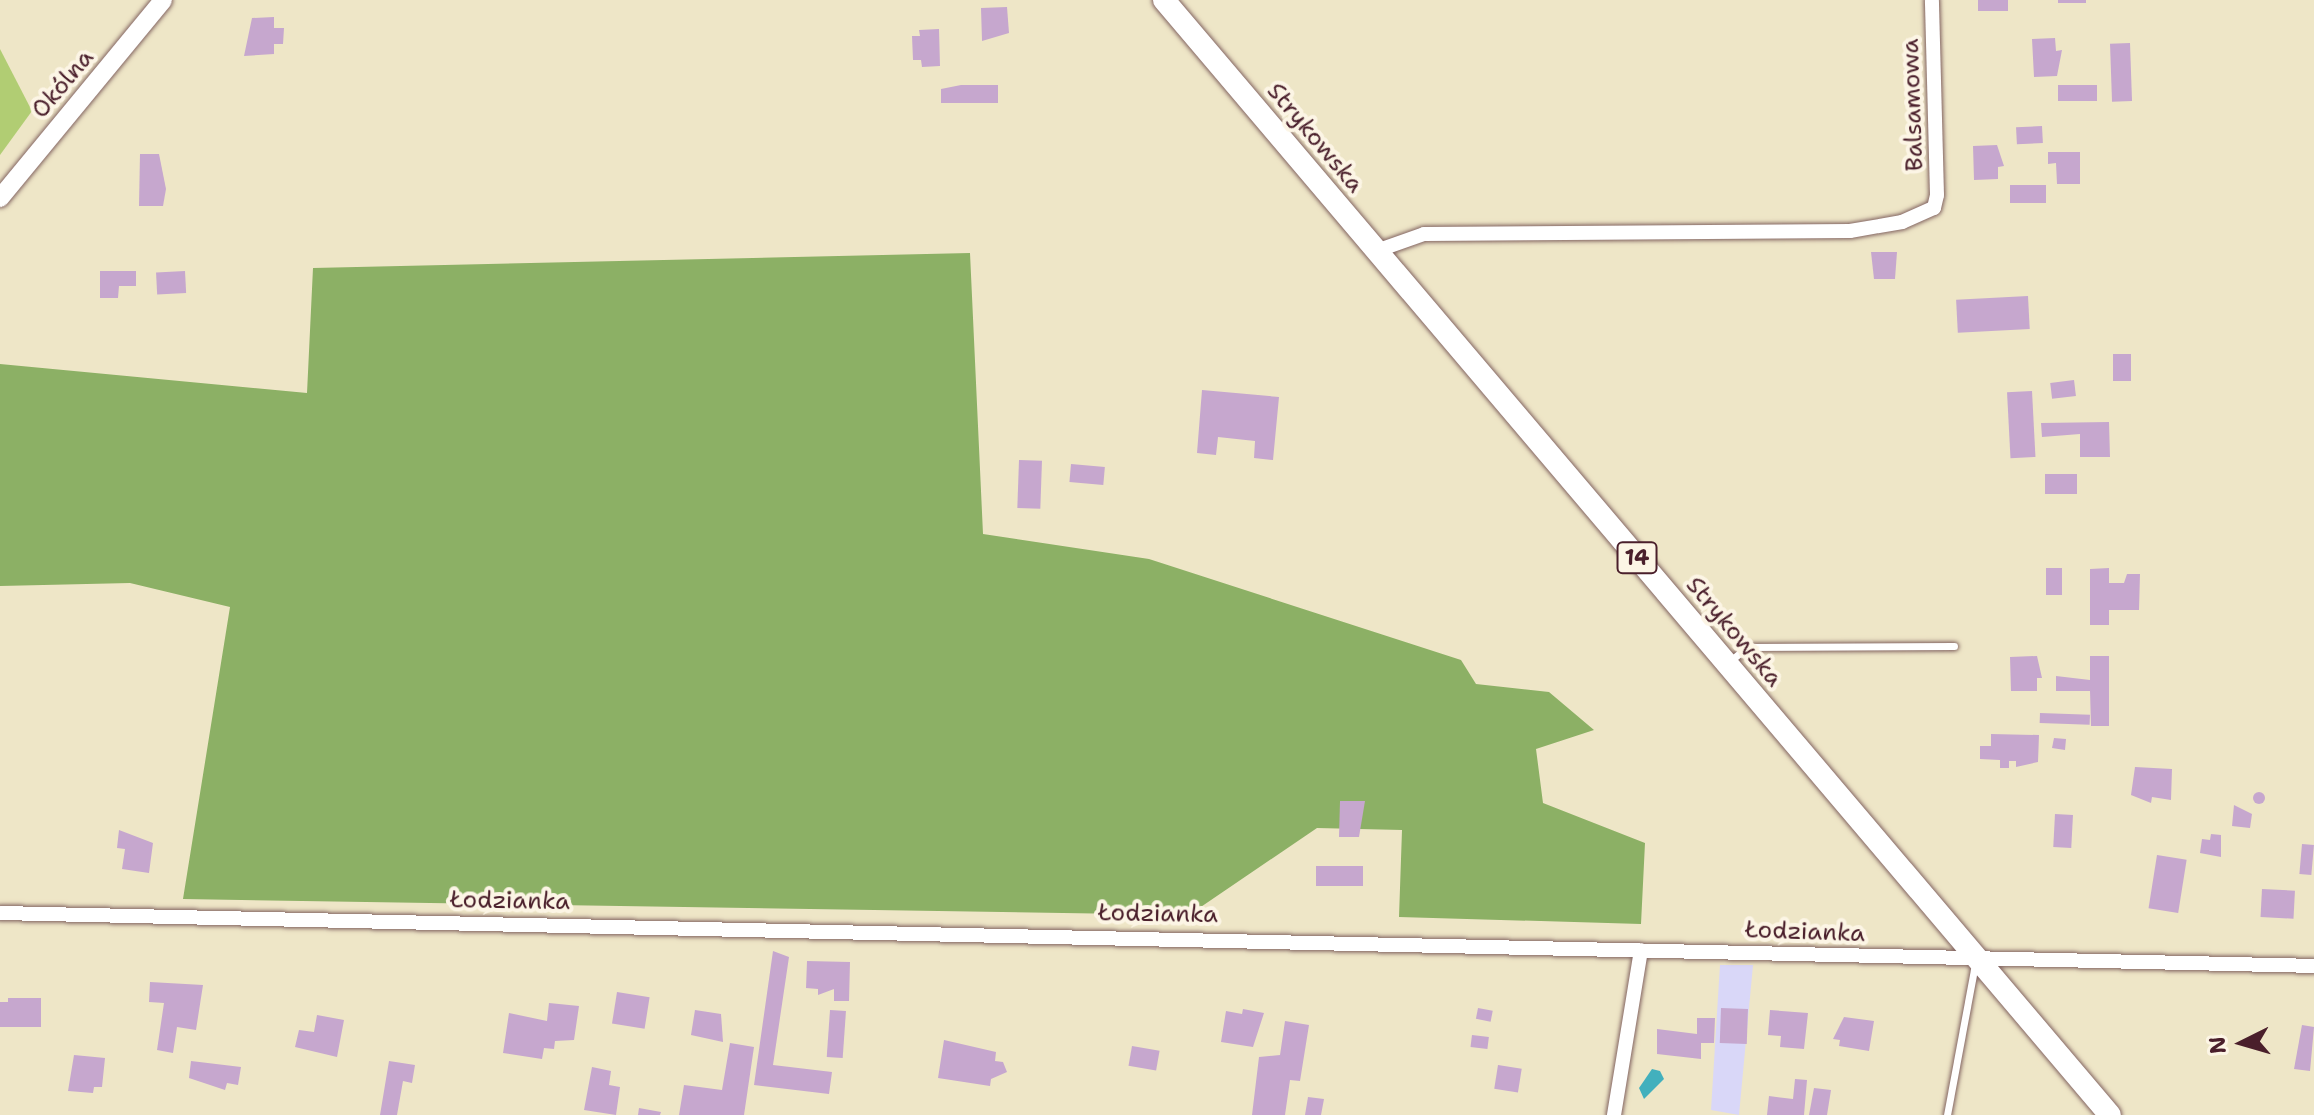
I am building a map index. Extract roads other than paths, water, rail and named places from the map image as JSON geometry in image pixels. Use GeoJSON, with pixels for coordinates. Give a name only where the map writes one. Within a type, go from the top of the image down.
{"type":"FeatureCollection","features":[{"type":"Feature","properties":{"kind":"main road","name":"Strykowska"},"geometry":{"type":"LineString","coordinates":[[1164,0],[2110,1115]]}},
{"type":"Feature","properties":{"kind":"street","name":"Okólna"},"geometry":{"type":"LineString","coordinates":[[0,198],[163,0]]}},
{"type":"Feature","properties":{"kind":"street","name":"Balsamowa"},"geometry":{"type":"LineString","coordinates":[[1376,251],[1424,234],[1877,229],[1934,208],[1932,0]]}},
{"type":"Feature","properties":{"kind":"street","name":"Łodzianka"},"geometry":{"type":"LineString","coordinates":[[0,913],[2314,966]]}},
{"type":"Feature","properties":{"kind":"street"},"geometry":{"type":"LineString","coordinates":[[1614,1115],[1641,950]]}},
{"type":"Feature","properties":{"kind":"lane"},"geometry":{"type":"LineString","coordinates":[[1727,664],[1747,647],[1954,646]]}},
{"type":"Feature","properties":{"kind":"lane"},"geometry":{"type":"LineString","coordinates":[[1947,1115],[1965,1001],[1977,959]]}},
{"type":"Feature","properties":{"kind":"water"},"geometry":{"type":"Polygon","coordinates":[[[1652,1069],[1660,1071],[1664,1079],[1644,1099],[1639,1088],[1652,1069]]]}}]}
